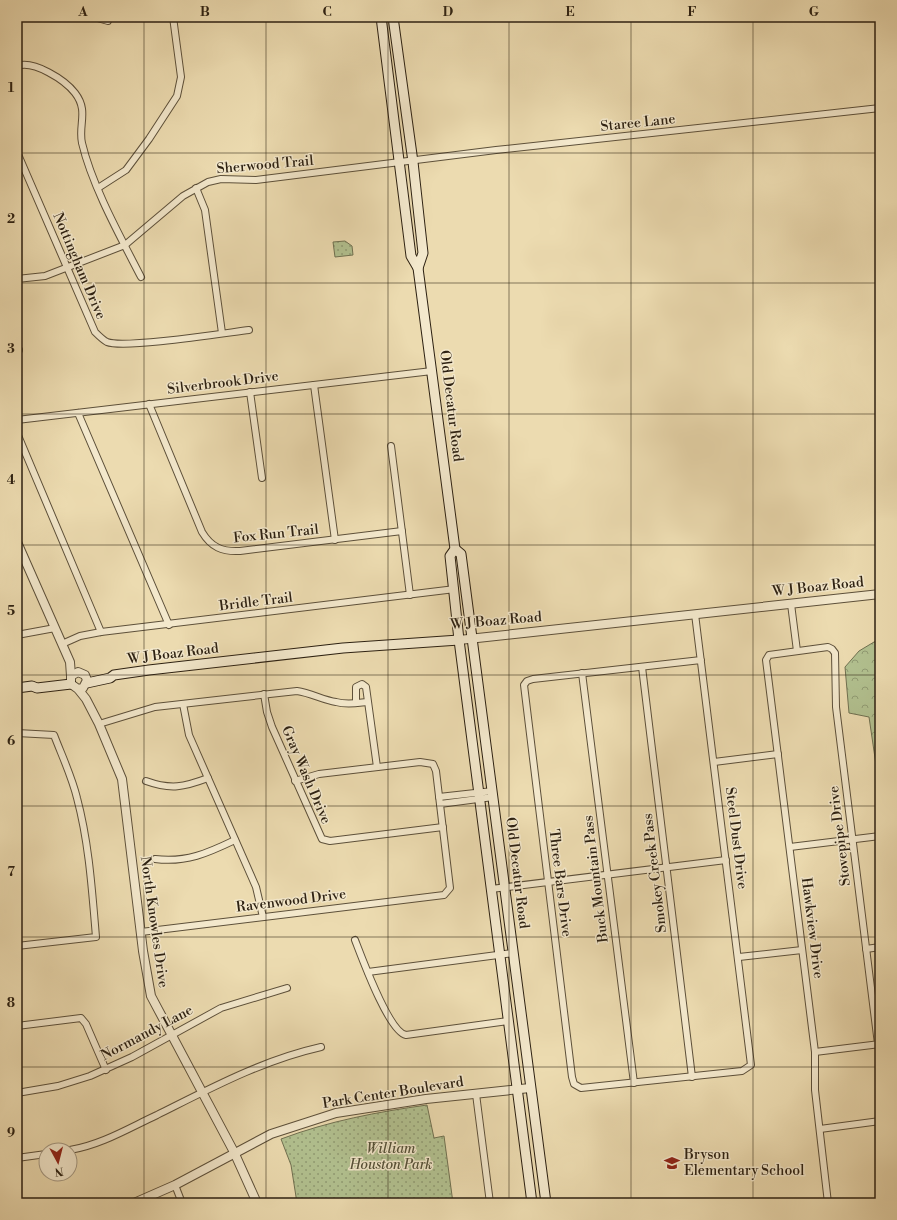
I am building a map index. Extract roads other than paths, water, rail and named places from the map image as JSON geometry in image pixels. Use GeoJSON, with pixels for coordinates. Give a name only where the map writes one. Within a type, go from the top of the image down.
{"type":"FeatureCollection","features":[{"type":"Feature","properties":{"kind":"main road","name":"Old Decatur Road"},"geometry":{"type":"LineString","coordinates":[[381,17],[411,256],[418,268],[455,549],[461,554],[546,1203]]}},
{"type":"Feature","properties":{"kind":"main road","name":"Old Decatur Road"},"geometry":{"type":"LineString","coordinates":[[393,17],[413,162],[423,253],[418,268]]}},
{"type":"Feature","properties":{"kind":"main road"},"geometry":{"type":"LineString","coordinates":[[389,81],[402,80]]}},
{"type":"Feature","properties":{"kind":"main road","name":"Old Decatur Road"},"geometry":{"type":"LineString","coordinates":[[455,549],[450,556],[516,1089],[532,1199]]}},
{"type":"Feature","properties":{"kind":"main road","name":"W J Boaz Road"},"geometry":{"type":"LineString","coordinates":[[85,679],[110,673],[114,675],[343,648],[460,640]]}},
{"type":"Feature","properties":{"kind":"main road"},"geometry":{"type":"LineString","coordinates":[[17,688],[32,686],[37,688],[72,682]]}},
{"type":"Feature","properties":{"kind":"main road"},"geometry":{"type":"LineString","coordinates":[[532,1199],[545,1193]]}},
{"type":"Feature","properties":{"kind":"street"},"geometry":{"type":"LineString","coordinates":[[94,17],[108,21]]}},
{"type":"Feature","properties":{"kind":"street"},"geometry":{"type":"LineString","coordinates":[[98,188],[126,170],[149,139],[177,96],[181,77],[173,17]]}},
{"type":"Feature","properties":{"kind":"street"},"geometry":{"type":"LineString","coordinates":[[17,66],[36,67],[46,70],[75,93],[83,109],[82,142],[98,188],[141,277]]}},
{"type":"Feature","properties":{"kind":"street","name":"Staree Lane"},"geometry":{"type":"LineString","coordinates":[[399,163],[504,149],[880,108]]}},
{"type":"Feature","properties":{"kind":"street","name":"Nottingham Drive"},"geometry":{"type":"LineString","coordinates":[[17,152],[95,332],[108,342],[132,344],[249,330]]}},
{"type":"Feature","properties":{"kind":"street","name":"Sherwood Trail"},"geometry":{"type":"LineString","coordinates":[[17,279],[45,276],[125,245],[183,196],[208,182],[222,179],[256,180],[399,163]]}},
{"type":"Feature","properties":{"kind":"street"},"geometry":{"type":"LineString","coordinates":[[196,188],[205,210],[222,333]]}},
{"type":"Feature","properties":{"kind":"street","name":"Silverbrook Drive"},"geometry":{"type":"LineString","coordinates":[[17,420],[432,371]]}},
{"type":"Feature","properties":{"kind":"street"},"geometry":{"type":"LineString","coordinates":[[314,385],[335,540]]}},
{"type":"Feature","properties":{"kind":"street"},"geometry":{"type":"LineString","coordinates":[[250,392],[262,478]]}},
{"type":"Feature","properties":{"kind":"street","name":"Fox Run Trail"},"geometry":{"type":"LineString","coordinates":[[148,404],[202,532],[216,548],[230,552],[402,531]]}},
{"type":"Feature","properties":{"kind":"street"},"geometry":{"type":"LineString","coordinates":[[78,413],[169,625]]}},
{"type":"Feature","properties":{"kind":"street"},"geometry":{"type":"LineString","coordinates":[[17,433],[101,632]]}},
{"type":"Feature","properties":{"kind":"street"},"geometry":{"type":"LineString","coordinates":[[391,446],[410,595]]}},
{"type":"Feature","properties":{"kind":"street"},"geometry":{"type":"LineString","coordinates":[[17,542],[70,662],[85,679]]}},
{"type":"Feature","properties":{"kind":"street","name":"Bridle Trail"},"geometry":{"type":"LineString","coordinates":[[62,644],[80,636],[101,632],[455,590]]}},
{"type":"Feature","properties":{"kind":"street","name":"W J Boaz Road"},"geometry":{"type":"LineString","coordinates":[[460,640],[880,594]]}},
{"type":"Feature","properties":{"kind":"street"},"geometry":{"type":"LineString","coordinates":[[791,604],[797,651]]}},
{"type":"Feature","properties":{"kind":"street","name":"Steel Dust Drive"},"geometry":{"type":"LineString","coordinates":[[692,1077],[742,1071],[751,1065],[739,957],[695,614]]}},
{"type":"Feature","properties":{"kind":"street"},"geometry":{"type":"LineString","coordinates":[[17,635],[55,628]]}},
{"type":"Feature","properties":{"kind":"street","name":"Stovepipe Drive"},"geometry":{"type":"LineString","coordinates":[[797,651],[828,647],[832,649],[836,666],[836,707],[879,1044]]}},
{"type":"Feature","properties":{"kind":"street","name":"Hawkview Drive"},"geometry":{"type":"LineString","coordinates":[[797,651],[768,656],[766,660],[815,1052],[814,1078],[828,1203]]}},
{"type":"Feature","properties":{"kind":"street"},"geometry":{"type":"LineString","coordinates":[[582,674],[701,660]]}},
{"type":"Feature","properties":{"kind":"street"},"geometry":{"type":"LineString","coordinates":[[70,662],[72,682]]}},
{"type":"Feature","properties":{"kind":"street","name":"Smokey Creek Pass"},"geometry":{"type":"LineString","coordinates":[[642,667],[692,1077]]}},
{"type":"Feature","properties":{"kind":"street"},"geometry":{"type":"LineString","coordinates":[[72,682],[75,672],[85,679]]}},
{"type":"Feature","properties":{"kind":"street","name":"Three Bars Drive"},"geometry":{"type":"LineString","coordinates":[[582,674],[533,679],[525,682],[524,692],[572,1077],[575,1086],[586,1088],[634,1083]]}},
{"type":"Feature","properties":{"kind":"street","name":"Buck Mountain Pass"},"geometry":{"type":"LineString","coordinates":[[582,674],[634,1083]]}},
{"type":"Feature","properties":{"kind":"street"},"geometry":{"type":"LineString","coordinates":[[72,682],[85,679]]}},
{"type":"Feature","properties":{"kind":"street","name":"North Knowles Drive"},"geometry":{"type":"LineString","coordinates":[[85,679],[86,699]]}},
{"type":"Feature","properties":{"kind":"street","name":"North Knowles Drive"},"geometry":{"type":"LineString","coordinates":[[72,682],[86,699],[99,724],[122,779],[148,986],[171,1035],[234,1152],[257,1203]]}},
{"type":"Feature","properties":{"kind":"street"},"geometry":{"type":"LineString","coordinates":[[356,703],[356,687],[359,685],[366,687],[377,767]]}},
{"type":"Feature","properties":{"kind":"street"},"geometry":{"type":"LineString","coordinates":[[99,724],[142,710],[297,691],[312,693],[335,702],[367,702]]}},
{"type":"Feature","properties":{"kind":"street","name":"Gray Wash Drive"},"geometry":{"type":"LineString","coordinates":[[264,694],[270,720],[295,781],[319,836],[324,840],[330,841],[443,827]]}},
{"type":"Feature","properties":{"kind":"street"},"geometry":{"type":"LineString","coordinates":[[183,704],[188,731],[256,887],[263,917]]}},
{"type":"Feature","properties":{"kind":"street"},"geometry":{"type":"LineString","coordinates":[[17,733],[54,735],[77,796],[89,867],[96,936],[17,946]]}},
{"type":"Feature","properties":{"kind":"street"},"geometry":{"type":"LineString","coordinates":[[714,762],[778,754]]}},
{"type":"Feature","properties":{"kind":"street"},"geometry":{"type":"LineString","coordinates":[[295,781],[313,776],[425,761],[433,764],[436,771],[443,827]]}},
{"type":"Feature","properties":{"kind":"street"},"geometry":{"type":"LineString","coordinates":[[146,781],[161,787],[185,787],[208,778]]}},
{"type":"Feature","properties":{"kind":"street"},"geometry":{"type":"LineString","coordinates":[[440,800],[493,794]]}},
{"type":"Feature","properties":{"kind":"street","name":"Ravenwood Drive"},"geometry":{"type":"LineString","coordinates":[[141,932],[444,895],[450,888],[443,827]]}},
{"type":"Feature","properties":{"kind":"street"},"geometry":{"type":"LineString","coordinates":[[790,847],[880,836]]}},
{"type":"Feature","properties":{"kind":"street"},"geometry":{"type":"LineString","coordinates":[[155,859],[169,861],[200,856],[235,840]]}},
{"type":"Feature","properties":{"kind":"street"},"geometry":{"type":"LineString","coordinates":[[491,889],[667,866],[726,860]]}},
{"type":"Feature","properties":{"kind":"street"},"geometry":{"type":"LineString","coordinates":[[354,940],[390,1021],[401,1034],[406,1035],[508,1020]]}},
{"type":"Feature","properties":{"kind":"street"},"geometry":{"type":"LineString","coordinates":[[866,949],[880,947]]}},
{"type":"Feature","properties":{"kind":"street"},"geometry":{"type":"LineString","coordinates":[[739,957],[802,950]]}},
{"type":"Feature","properties":{"kind":"street"},"geometry":{"type":"LineString","coordinates":[[368,972],[513,953]]}},
{"type":"Feature","properties":{"kind":"street","name":"Normandy Lane"},"geometry":{"type":"LineString","coordinates":[[17,1093],[58,1086],[106,1070],[221,1008],[288,988]]}},
{"type":"Feature","properties":{"kind":"street"},"geometry":{"type":"LineString","coordinates":[[17,1026],[81,1018],[86,1024],[106,1070]]}},
{"type":"Feature","properties":{"kind":"street"},"geometry":{"type":"LineString","coordinates":[[815,1052],[879,1044]]}},
{"type":"Feature","properties":{"kind":"street"},"geometry":{"type":"LineString","coordinates":[[78,1148],[86,1147],[116,1135],[202,1092],[274,1059],[321,1047]]}},
{"type":"Feature","properties":{"kind":"street"},"geometry":{"type":"LineString","coordinates":[[634,1083],[692,1077]]}},
{"type":"Feature","properties":{"kind":"street","name":"Park Center Boulevard"},"geometry":{"type":"LineString","coordinates":[[134,1203],[175,1185],[234,1152],[271,1134],[336,1113],[426,1099],[530,1088]]}},
{"type":"Feature","properties":{"kind":"street"},"geometry":{"type":"LineString","coordinates":[[476,1094],[490,1203]]}},
{"type":"Feature","properties":{"kind":"street"},"geometry":{"type":"LineString","coordinates":[[820,1129],[880,1121]]}},
{"type":"Feature","properties":{"kind":"street"},"geometry":{"type":"LineString","coordinates":[[17,1158],[38,1155]]}},
{"type":"Feature","properties":{"kind":"street"},"geometry":{"type":"LineString","coordinates":[[175,1185],[182,1203]]}},
{"type":"Feature","properties":{"kind":"place","name":"Bryson Elementary School"},"geometry":{"type":"Point","coordinates":[672,1163]}},
{"type":"Feature","properties":{"kind":"park label","name":"William Houston Park"},"geometry":{"type":"Point","coordinates":[391,1158]}}]}
